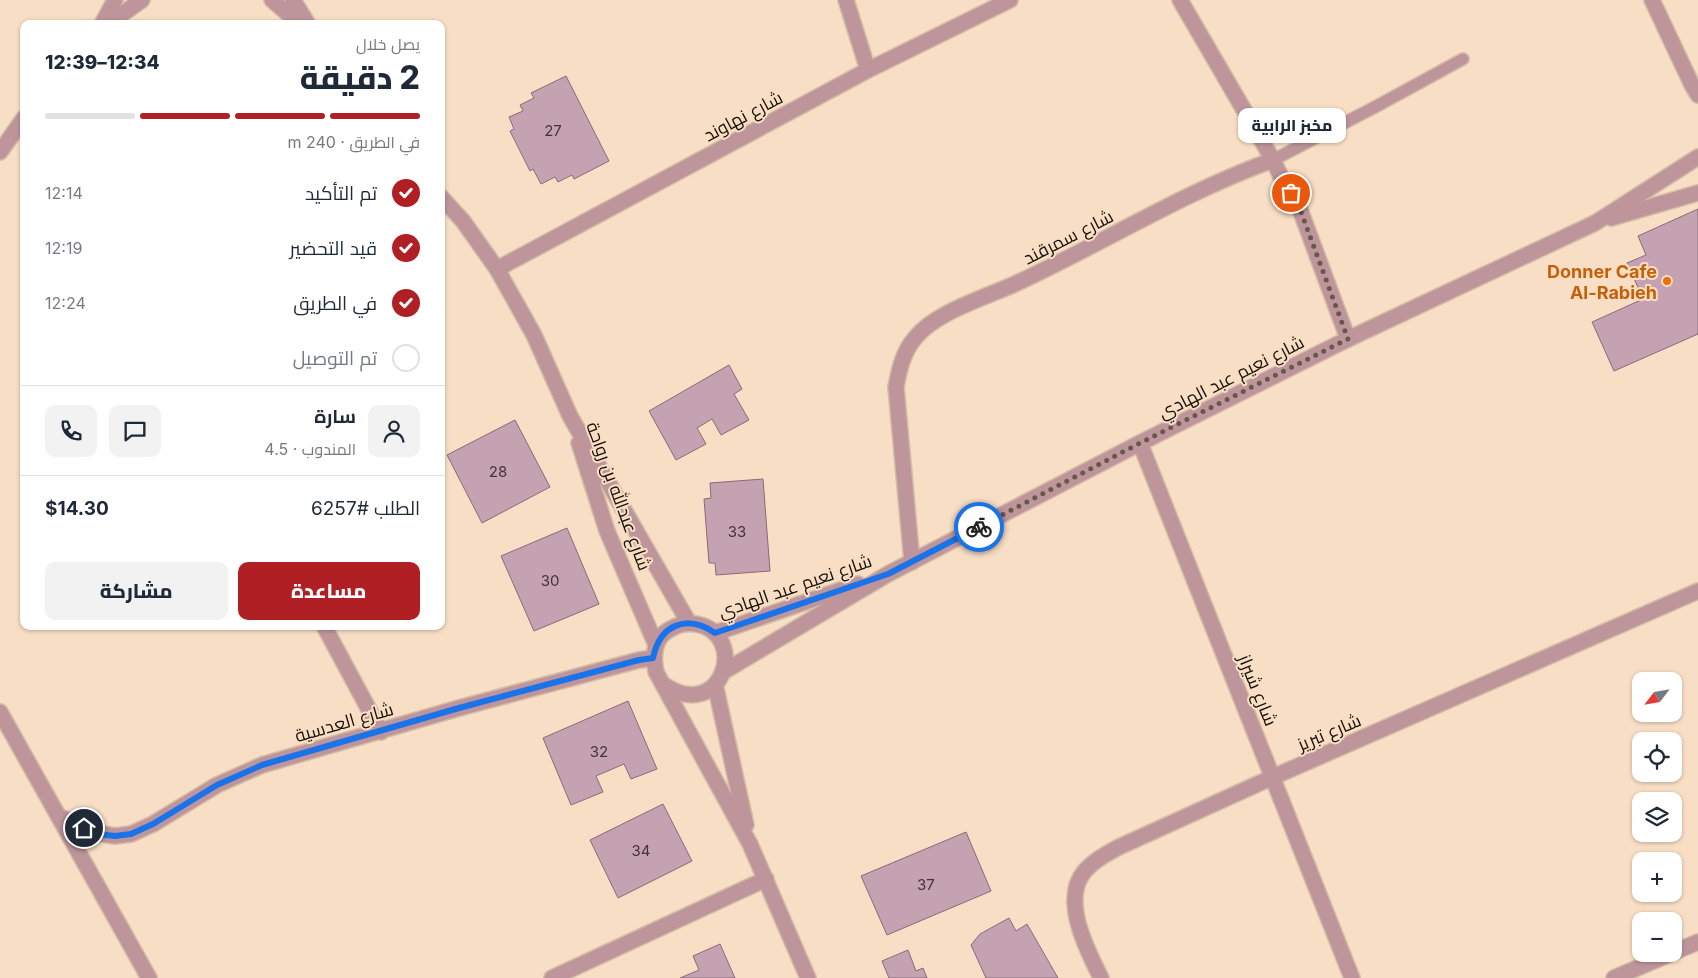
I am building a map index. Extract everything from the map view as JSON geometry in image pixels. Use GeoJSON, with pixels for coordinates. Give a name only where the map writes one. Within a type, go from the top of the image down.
{"type":"FeatureCollection","features":[{"type":"Feature","properties":{"kind":"street"},"geometry":{"type":"LineString","coordinates":[[104,20],[115,0]]}},
{"type":"Feature","properties":{"kind":"street"},"geometry":{"type":"LineString","coordinates":[[114,20],[142,0]]}},
{"type":"Feature","properties":{"kind":"street"},"geometry":{"type":"LineString","coordinates":[[272,0],[295,20]]}},
{"type":"Feature","properties":{"kind":"street"},"geometry":{"type":"LineString","coordinates":[[293,0],[306,20]]}},
{"type":"Feature","properties":{"kind":"street"},"geometry":{"type":"LineString","coordinates":[[846,0],[868,70]]}},
{"type":"Feature","properties":{"kind":"street","name":"شارع نهاوند"},"geometry":{"type":"LineString","coordinates":[[496,269],[868,70],[1010,0]]}},
{"type":"Feature","properties":{"kind":"street"},"geometry":{"type":"LineString","coordinates":[[1180,0],[1301,212],[1348,339]]}},
{"type":"Feature","properties":{"kind":"street"},"geometry":{"type":"LineString","coordinates":[[1652,0],[1698,95]]}},
{"type":"Feature","properties":{"kind":"street"},"geometry":{"type":"LineString","coordinates":[[1,148],[20,123]]}},
{"type":"Feature","properties":{"kind":"street","name":"شارع نعيم عبد الهادي"},"geometry":{"type":"LineString","coordinates":[[719,678],[888,574],[1140,443],[1348,339],[1595,223],[1698,157]]}},
{"type":"Feature","properties":{"kind":"street","name":"شارع سمرقند"},"geometry":{"type":"LineString","coordinates":[[912,562],[896,387],[901,363],[915,338],[938,318],[946,314],[1017,283],[1232,175],[1273,160]]}},
{"type":"Feature","properties":{"kind":"street","name":"شارع نعيم عبد الهادي"},"geometry":{"type":"LineString","coordinates":[[1595,223],[1698,193]]}},
{"type":"Feature","properties":{"kind":"street","name":"شارع عبدالله بن رواحة"},"geometry":{"type":"LineString","coordinates":[[445,201],[463,221],[496,269],[534,335],[570,416],[607,531],[655,651]]}},
{"type":"Feature","properties":{"kind":"street","name":"شارع عبدالله بن رواحة"},"geometry":{"type":"LineString","coordinates":[[570,416],[690,623]]}},
{"type":"Feature","properties":{"kind":"street","name":"شارع شيراز"},"geometry":{"type":"LineString","coordinates":[[1140,443],[1352,978]]}},
{"type":"Feature","properties":{"kind":"street","name":"شارع نعيم عبد الهادي"},"geometry":{"type":"LineString","coordinates":[[715,633],[888,574]]}},
{"type":"Feature","properties":{"kind":"street","name":"شارع تبريز"},"geometry":{"type":"LineString","coordinates":[[1101,978],[1091,958],[1076,917],[1075,890],[1083,873],[1099,859],[1118,847],[1273,777],[1698,591]]}},
{"type":"Feature","properties":{"kind":"street"},"geometry":{"type":"LineString","coordinates":[[664,685],[676,692],[690,695],[704,692],[719,678],[726,659],[723,645],[715,633],[703,625],[690,623],[676,625],[664,633],[655,651],[656,672],[750,844],[808,978]]}},
{"type":"Feature","properties":{"kind":"street"},"geometry":{"type":"LineString","coordinates":[[326,630],[381,732]]}},
{"type":"Feature","properties":{"kind":"street","name":"شارع العدسية"},"geometry":{"type":"LineString","coordinates":[[58,816],[97,834],[115,836],[131,834],[153,824],[217,785],[262,765],[655,651]]}},
{"type":"Feature","properties":{"kind":"street"},"geometry":{"type":"LineString","coordinates":[[719,678],[750,844]]}},
{"type":"Feature","properties":{"kind":"street"},"geometry":{"type":"LineString","coordinates":[[0,712],[149,978]]}},
{"type":"Feature","properties":{"kind":"street"},"geometry":{"type":"LineString","coordinates":[[552,978],[766,879]]}},
{"type":"Feature","properties":{"kind":"street"},"geometry":{"type":"LineString","coordinates":[[1682,949],[1698,942]]}},
{"type":"Feature","properties":{"kind":"street"},"geometry":{"type":"LineString","coordinates":[[1614,978],[1651,962]]}},
{"type":"Feature","properties":{"kind":"lane"},"geometry":{"type":"LineString","coordinates":[[1273,160],[1376,107],[1463,59]]}},
{"type":"Feature","properties":{"kind":"building"},"geometry":{"type":"Polygon","coordinates":[[[566,76],[609,161],[574,179],[572,175],[558,182],[555,177],[541,184],[533,169],[530,171],[510,131],[514,129],[509,117],[523,111],[520,105],[534,98],[531,93],[566,76]]]}},
{"type":"Feature","properties":{"kind":"building","name":"Donner Cafe Al-Rabieh"},"geometry":{"type":"Polygon","coordinates":[[[1698,209],[1698,334],[1614,371],[1592,322],[1643,299],[1627,263],[1646,255],[1638,236],[1698,209]]]}},
{"type":"Feature","properties":{"kind":"building"},"geometry":{"type":"Polygon","coordinates":[[[729,365],[742,389],[734,394],[749,420],[721,435],[712,419],[697,428],[706,444],[676,460],[649,411],[729,365]]]}},
{"type":"Feature","properties":{"kind":"building"},"geometry":{"type":"Polygon","coordinates":[[[515,420],[550,487],[482,523],[447,455],[515,420]]]}},
{"type":"Feature","properties":{"kind":"building"},"geometry":{"type":"Polygon","coordinates":[[[763,479],[770,571],[716,575],[715,563],[709,563],[704,499],[711,498],[710,483],[763,479]]]}},
{"type":"Feature","properties":{"kind":"building"},"geometry":{"type":"Polygon","coordinates":[[[567,528],[599,604],[534,631],[501,556],[567,528]]]}},
{"type":"Feature","properties":{"kind":"building"},"geometry":{"type":"Polygon","coordinates":[[[628,701],[657,769],[631,779],[624,764],[596,776],[603,792],[571,805],[543,738],[628,701]]]}},
{"type":"Feature","properties":{"kind":"building"},"geometry":{"type":"Polygon","coordinates":[[[663,804],[692,861],[618,898],[590,840],[663,804]]]}},
{"type":"Feature","properties":{"kind":"building"},"geometry":{"type":"Polygon","coordinates":[[[966,832],[991,891],[887,935],[861,876],[966,832]]]}},
{"type":"Feature","properties":{"kind":"building"},"geometry":{"type":"Polygon","coordinates":[[[1009,918],[1016,931],[1027,924],[1058,978],[986,978],[971,945],[980,934],[1009,918]]]}},
{"type":"Feature","properties":{"kind":"building"},"geometry":{"type":"Polygon","coordinates":[[[720,944],[735,978],[680,978],[699,970],[693,956],[720,944]]]}},
{"type":"Feature","properties":{"kind":"building"},"geometry":{"type":"Polygon","coordinates":[[[908,950],[916,971],[923,968],[927,978],[889,978],[882,961],[908,950]]]}},
{"type":"Feature","properties":{"kind":"way so far"},"geometry":{"type":"LineString","coordinates":[[979,527],[1140,443],[1348,339],[1301,212],[1291,193]]}},
{"type":"Feature","properties":{"kind":"place","name":"مخبز الرابية"},"geometry":{"type":"Point","coordinates":[1291,193]}},
{"type":"Feature","properties":{"kind":"place","name":"Donner Cafe Al-Rabieh"},"geometry":{"type":"Point","coordinates":[1667,281]}},
{"type":"Feature","properties":{"kind":"route"},"geometry":{"type":"LineString","coordinates":[[84,828],[97,834],[115,836],[131,834],[153,824],[217,785],[262,765],[520,691],[653,658],[656,645],[664,633],[676,625],[690,623],[703,625],[715,633],[888,574],[979,527]]}}]}
